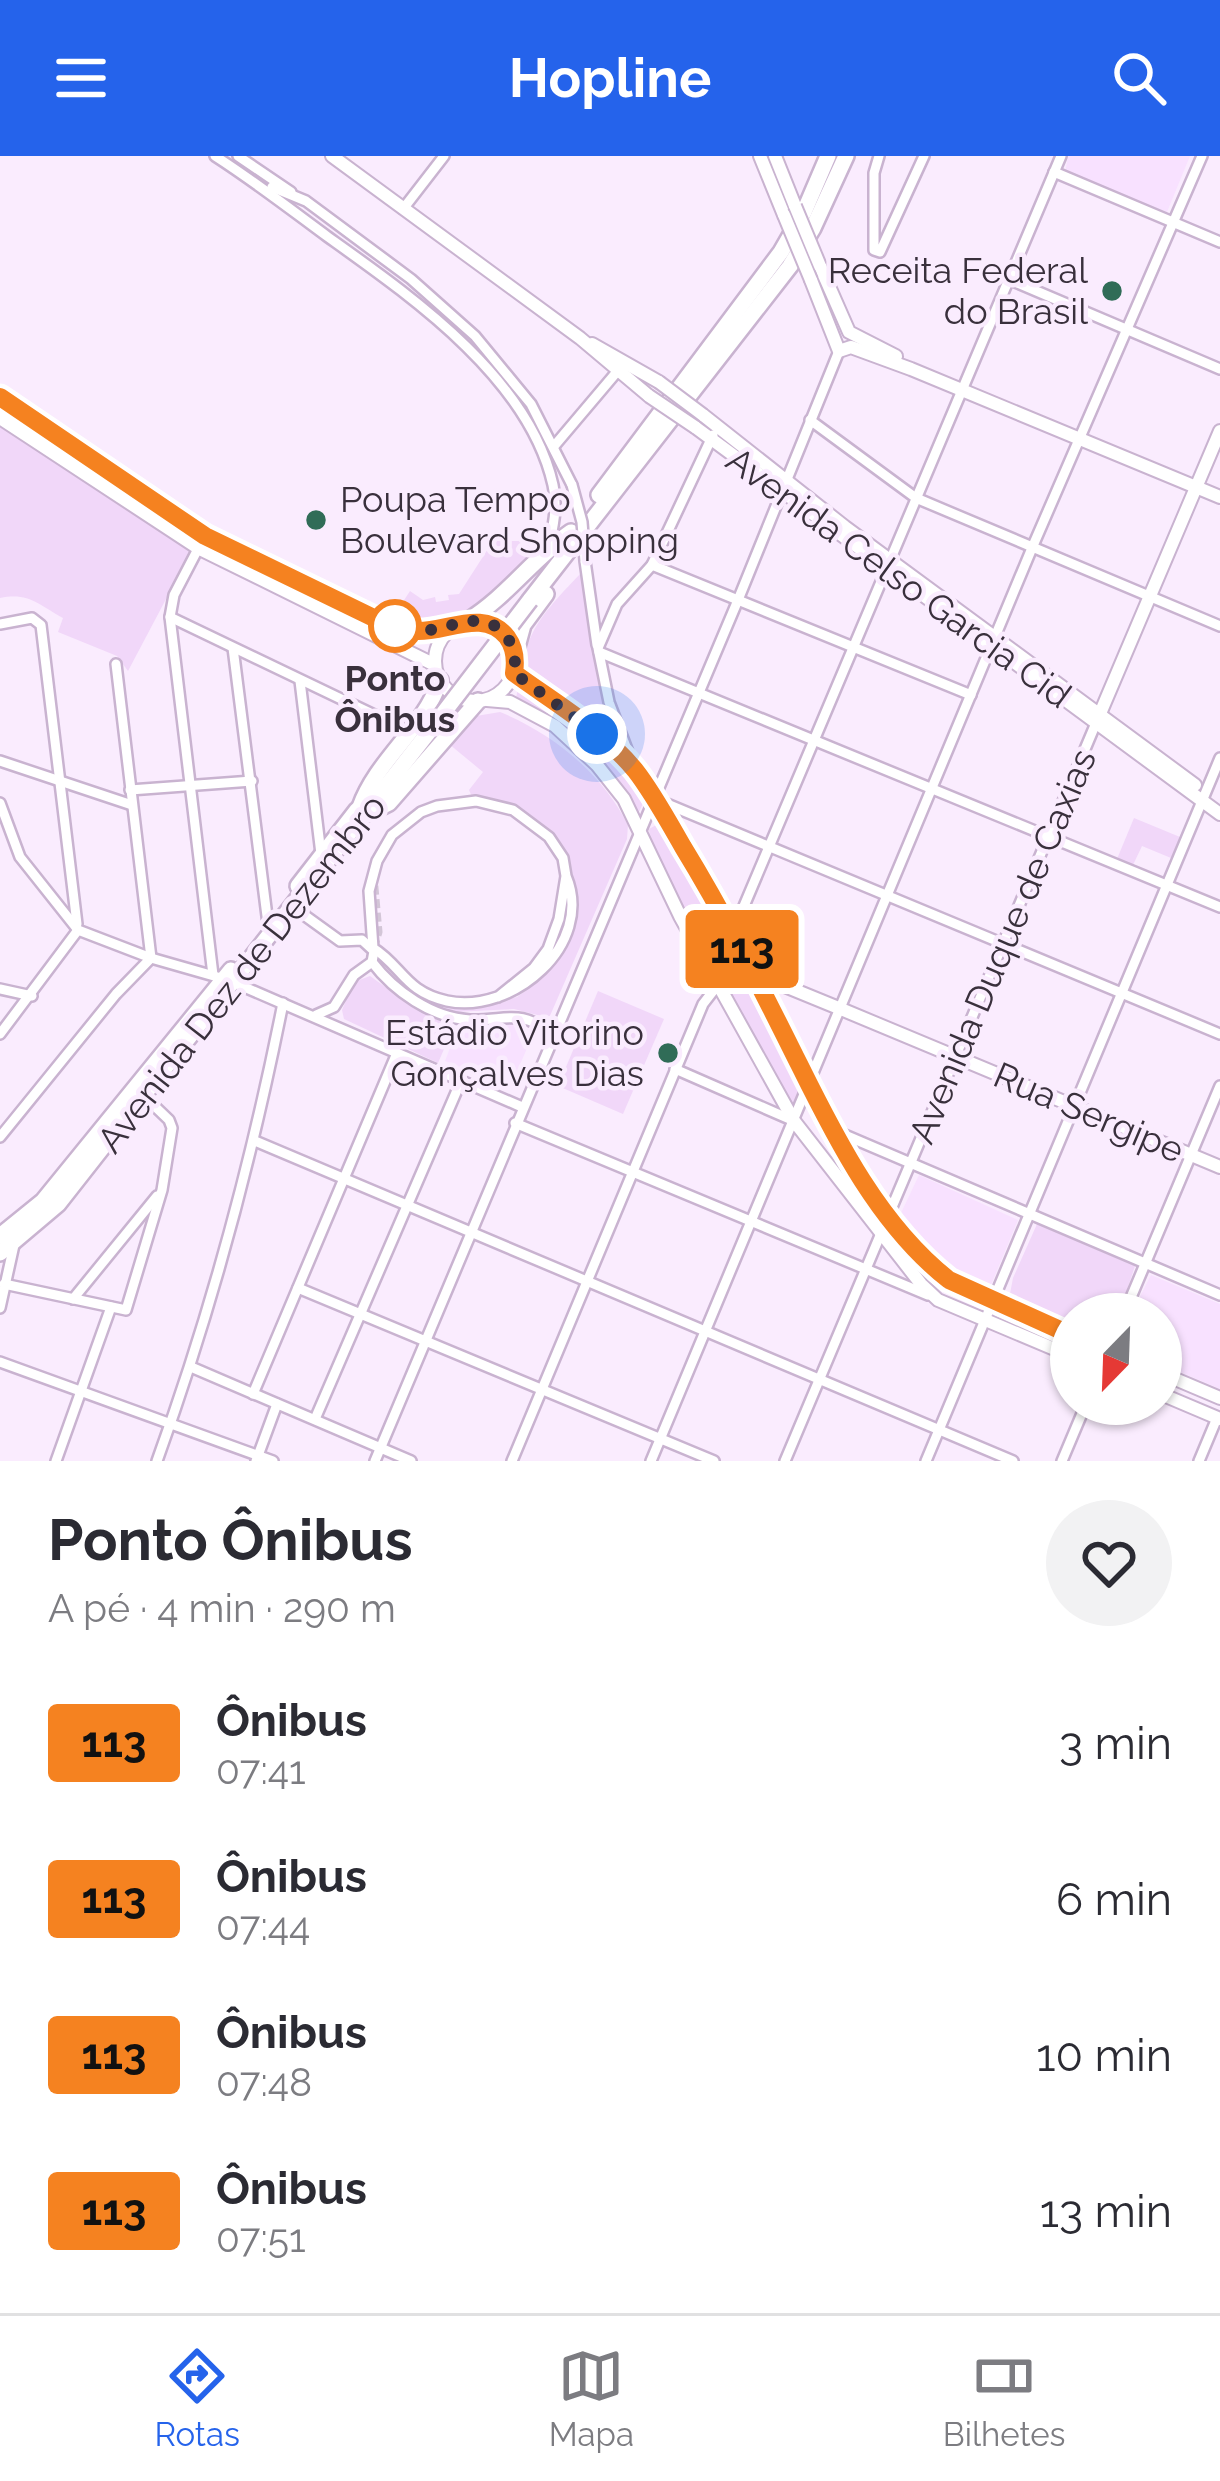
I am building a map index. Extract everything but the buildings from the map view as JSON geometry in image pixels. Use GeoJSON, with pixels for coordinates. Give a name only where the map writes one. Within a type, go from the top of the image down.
{"type":"FeatureCollection","features":[{"type":"Feature","properties":{"kind":"highway","name":"Avenida Dez de Dezembro"},"geometry":{"type":"LineString","coordinates":[[5,1244],[58,1204],[144,1096],[224,979],[302,898],[781,252],[829,156]]}},
{"type":"Feature","properties":{"kind":"highway","name":"Avenida Dez de Dezembro"},"geometry":{"type":"LineString","coordinates":[[576,532],[790,266],[814,228],[846,156]]}},
{"type":"Feature","properties":{"kind":"highway"},"geometry":{"type":"LineString","coordinates":[[459,625],[500,600],[548,550],[576,532]]}},
{"type":"Feature","properties":{"kind":"highway"},"geometry":{"type":"LineString","coordinates":[[515,654],[523,626],[557,579],[576,532]]}},
{"type":"Feature","properties":{"kind":"highway"},"geometry":{"type":"LineString","coordinates":[[438,673],[433,701],[369,784],[363,810],[388,803],[482,701]]}},
{"type":"Feature","properties":{"kind":"highway","name":"Avenida Dez de Dezembro"},"geometry":{"type":"LineString","coordinates":[[5,1244],[322,854],[363,810]]}},
{"type":"Feature","properties":{"kind":"main road","name":"Avenida Celso Garcia Cid"},"geometry":{"type":"LineString","coordinates":[[332,156],[580,338],[622,367],[656,380],[704,415],[715,433],[784,487],[1204,797],[1220,814]]}},
{"type":"Feature","properties":{"kind":"main road"},"geometry":{"type":"LineString","coordinates":[[760,156],[820,266],[849,332],[911,368]]}},
{"type":"Feature","properties":{"kind":"main road"},"geometry":{"type":"LineString","coordinates":[[775,156],[811,280],[838,351],[851,347],[911,368],[1220,497]]}},
{"type":"Feature","properties":{"kind":"main road","name":"Avenida Celso Garcia Cid"},"geometry":{"type":"LineString","coordinates":[[622,367],[644,393],[695,428],[715,433]]}},
{"type":"Feature","properties":{"kind":"main road"},"geometry":{"type":"LineString","coordinates":[[644,393],[640,382],[656,380]]}},
{"type":"Feature","properties":{"kind":"main road"},"geometry":{"type":"LineString","coordinates":[[2,400],[201,542],[408,631],[484,622],[501,631],[515,654],[514,673],[504,690],[482,701]]}},
{"type":"Feature","properties":{"kind":"main road"},"geometry":{"type":"LineString","coordinates":[[0,418],[201,542],[438,673],[460,698],[510,702],[555,726],[597,765],[641,829],[656,869],[716,986],[794,1121],[881,1233],[938,1300],[1050,1347]]}},
{"type":"Feature","properties":{"kind":"main road","name":"Avenida Duque de Caxias"},"geometry":{"type":"LineString","coordinates":[[1098,718],[1220,431]]}},
{"type":"Feature","properties":{"kind":"main road"},"geometry":{"type":"LineString","coordinates":[[438,673],[437,648],[459,625]]}},
{"type":"Feature","properties":{"kind":"main road"},"geometry":{"type":"LineString","coordinates":[[514,673],[585,724],[635,770],[733,932],[831,1130],[889,1215],[933,1268],[949,1280],[1050,1326]]}},
{"type":"Feature","properties":{"kind":"main road","name":"Avenida Celso Garcia Cid"},"geometry":{"type":"LineString","coordinates":[[1204,797],[1220,804]]}},
{"type":"Feature","properties":{"kind":"main road"},"geometry":{"type":"LineString","coordinates":[[735,981],[747,958]]}},
{"type":"Feature","properties":{"kind":"main road","name":"Rua Sergipe"},"geometry":{"type":"LineString","coordinates":[[757,979],[775,982],[1220,1167]]}},
{"type":"Feature","properties":{"kind":"main road"},"geometry":{"type":"LineString","coordinates":[[1182,1382],[1220,1398]]}},
{"type":"Feature","properties":{"kind":"main road"},"geometry":{"type":"LineString","coordinates":[[1182,1403],[1218,1419]]}},
{"type":"Feature","properties":{"kind":"street"},"geometry":{"type":"LineString","coordinates":[[215,156],[437,320],[492,373],[537,444],[551,477],[555,507],[548,550]]}},
{"type":"Feature","properties":{"kind":"street"},"geometry":{"type":"LineString","coordinates":[[238,156],[411,279],[476,336],[531,404],[572,485],[582,522],[609,702],[635,770]]}},
{"type":"Feature","properties":{"kind":"street"},"geometry":{"type":"LineString","coordinates":[[404,209],[444,156]]}},
{"type":"Feature","properties":{"kind":"street"},"geometry":{"type":"LineString","coordinates":[[879,156],[874,173],[877,252],[883,249],[924,156]]}},
{"type":"Feature","properties":{"kind":"street"},"geometry":{"type":"LineString","coordinates":[[733,932],[1061,156]]}},
{"type":"Feature","properties":{"kind":"street"},"geometry":{"type":"LineString","coordinates":[[651,1461],[1032,548],[1202,156]]}},
{"type":"Feature","properties":{"kind":"street"},"geometry":{"type":"LineString","coordinates":[[242,173],[248,171],[277,191],[306,201]]}},
{"type":"Feature","properties":{"kind":"street"},"geometry":{"type":"LineString","coordinates":[[1054,172],[1220,242]]}},
{"type":"Feature","properties":{"kind":"street"},"geometry":{"type":"LineString","coordinates":[[874,223],[894,226]]}},
{"type":"Feature","properties":{"kind":"street"},"geometry":{"type":"LineString","coordinates":[[1009,279],[1220,369]]}},
{"type":"Feature","properties":{"kind":"street"},"geometry":{"type":"LineString","coordinates":[[374,1461],[738,600],[838,351]]}},
{"type":"Feature","properties":{"kind":"street"},"geometry":{"type":"LineString","coordinates":[[555,445],[622,367]]}},
{"type":"Feature","properties":{"kind":"street"},"geometry":{"type":"LineString","coordinates":[[810,420],[916,498],[1220,626]]}},
{"type":"Feature","properties":{"kind":"street"},"geometry":{"type":"LineString","coordinates":[[598,650],[617,604],[652,565],[715,433]]}},
{"type":"Feature","properties":{"kind":"street"},"geometry":{"type":"LineString","coordinates":[[201,542],[174,595],[170,617],[224,979]]}},
{"type":"Feature","properties":{"kind":"street"},"geometry":{"type":"LineString","coordinates":[[652,565],[971,695]]}},
{"type":"Feature","properties":{"kind":"street"},"geometry":{"type":"LineString","coordinates":[[170,617],[410,732]]}},
{"type":"Feature","properties":{"kind":"street"},"geometry":{"type":"LineString","coordinates":[[0,624],[32,618],[41,625],[78,929],[0,1034]]}},
{"type":"Feature","properties":{"kind":"street"},"geometry":{"type":"LineString","coordinates":[[233,648],[268,924]]}},
{"type":"Feature","properties":{"kind":"street"},"geometry":{"type":"LineString","coordinates":[[598,650],[1220,907]]}},
{"type":"Feature","properties":{"kind":"street"},"geometry":{"type":"LineString","coordinates":[[116,664],[151,958]]}},
{"type":"Feature","properties":{"kind":"street"},"geometry":{"type":"LineString","coordinates":[[300,680],[322,854]]}},
{"type":"Feature","properties":{"kind":"street","name":"Avenida Duque de Caxias"},"geometry":{"type":"LineString","coordinates":[[785,1461],[1098,718]]}},
{"type":"Feature","properties":{"kind":"street"},"geometry":{"type":"LineString","coordinates":[[926,1461],[1220,758]]}},
{"type":"Feature","properties":{"kind":"street"},"geometry":{"type":"LineString","coordinates":[[0,761],[132,805]]}},
{"type":"Feature","properties":{"kind":"street"},"geometry":{"type":"LineString","coordinates":[[130,790],[251,781]]}},
{"type":"Feature","properties":{"kind":"street"},"geometry":{"type":"LineString","coordinates":[[654,798],[1220,1034]]}},
{"type":"Feature","properties":{"kind":"street"},"geometry":{"type":"LineString","coordinates":[[302,898],[304,915],[340,941],[362,940],[373,948],[404,980],[441,1000],[476,1003],[499,997],[534,968],[548,949],[566,876],[556,845],[520,814],[476,801],[429,809],[392,835],[376,861],[368,898],[373,948],[372,962]]}},
{"type":"Feature","properties":{"kind":"street"},"geometry":{"type":"LineString","coordinates":[[0,803],[20,857],[78,929],[151,958],[224,979],[522,1107]]}},
{"type":"Feature","properties":{"kind":"street"},"geometry":{"type":"LineString","coordinates":[[0,1137],[151,958]]}},
{"type":"Feature","properties":{"kind":"street"},"geometry":{"type":"LineString","coordinates":[[372,962],[421,1005],[443,1015],[465,1020],[520,1016],[552,1034]]}},
{"type":"Feature","properties":{"kind":"street"},"geometry":{"type":"LineString","coordinates":[[312,1016],[334,1007],[354,975],[372,962]]}},
{"type":"Feature","properties":{"kind":"street"},"geometry":{"type":"LineString","coordinates":[[512,1461],[703,1004],[716,986],[757,979]]}},
{"type":"Feature","properties":{"kind":"street"},"geometry":{"type":"LineString","coordinates":[[0,989],[32,996]]}},
{"type":"Feature","properties":{"kind":"street"},"geometry":{"type":"LineString","coordinates":[[157,1461],[191,1367],[256,1141],[283,1003]]}},
{"type":"Feature","properties":{"kind":"street"},"geometry":{"type":"LineString","coordinates":[[253,1394],[397,1053]]}},
{"type":"Feature","properties":{"kind":"street"},"geometry":{"type":"LineString","coordinates":[[675,1070],[794,1121]]}},
{"type":"Feature","properties":{"kind":"street"},"geometry":{"type":"LineString","coordinates":[[315,1419],[461,1082]]}},
{"type":"Feature","properties":{"kind":"street"},"geometry":{"type":"LineString","coordinates":[[1132,1293],[1220,1086]]}},
{"type":"Feature","properties":{"kind":"street"},"geometry":{"type":"LineString","coordinates":[[4,1284],[126,1310],[162,1190],[172,1128],[144,1096]]}},
{"type":"Feature","properties":{"kind":"street"},"geometry":{"type":"LineString","coordinates":[[515,1123],[938,1300]]}},
{"type":"Feature","properties":{"kind":"street"},"geometry":{"type":"LineString","coordinates":[[831,1130],[1220,1295]]}},
{"type":"Feature","properties":{"kind":"street"},"geometry":{"type":"LineString","coordinates":[[256,1141],[1012,1461]]}},
{"type":"Feature","properties":{"kind":"street"},"geometry":{"type":"LineString","coordinates":[[74,1299],[162,1190]]}},
{"type":"Feature","properties":{"kind":"street"},"geometry":{"type":"LineString","coordinates":[[121,1240],[154,1216]]}},
{"type":"Feature","properties":{"kind":"street"},"geometry":{"type":"LineString","coordinates":[[0,1308],[5,1244]]}},
{"type":"Feature","properties":{"kind":"street"},"geometry":{"type":"LineString","coordinates":[[298,1288],[714,1461]]}},
{"type":"Feature","properties":{"kind":"street"},"geometry":{"type":"LineString","coordinates":[[56,1461],[111,1307]]}},
{"type":"Feature","properties":{"kind":"street"},"geometry":{"type":"LineString","coordinates":[[0,1362],[273,1461]]}},
{"type":"Feature","properties":{"kind":"street"},"geometry":{"type":"LineString","coordinates":[[191,1367],[411,1461]]}},
{"type":"Feature","properties":{"kind":"street"},"geometry":{"type":"LineString","coordinates":[[257,1458],[277,1404]]}},
{"type":"Feature","properties":{"kind":"street"},"geometry":{"type":"LineString","coordinates":[[1199,1461],[1218,1419]]}},
{"type":"Feature","properties":{"kind":"street"},"geometry":{"type":"LineString","coordinates":[[1062,1461],[1077,1425]]}},
{"type":"Feature","properties":{"kind":"shaded area"},"geometry":{"type":"Polygon","coordinates":[[[1068,156],[1190,156],[1167,212],[1065,173],[1068,156]]]}},
{"type":"Feature","properties":{"kind":"shaded area"},"geometry":{"type":"Polygon","coordinates":[[[0,423],[193,548],[128,671],[117,656],[58,632],[63,618],[40,604],[26,598],[0,598],[0,423]]]}},
{"type":"Feature","properties":{"kind":"shaded area"},"geometry":{"type":"Polygon","coordinates":[[[540,537],[541,547],[477,605],[438,621],[395,614],[410,591],[423,600],[449,600],[448,595],[459,594],[493,541],[540,537]]]}},
{"type":"Feature","properties":{"kind":"shaded area"},"geometry":{"type":"Polygon","coordinates":[[[581,573],[608,715],[620,747],[532,679],[527,665],[531,636],[539,622],[581,573]]]}},
{"type":"Feature","properties":{"kind":"shaded area"},"geometry":{"type":"Polygon","coordinates":[[[519,684],[604,747],[645,799],[638,814],[584,748],[516,698],[519,684]]]}},
{"type":"Feature","properties":{"kind":"shaded area"},"geometry":{"type":"Polygon","coordinates":[[[500,712],[574,757],[604,788],[628,825],[627,839],[549,1018],[514,1009],[454,1012],[426,1000],[467,1007],[517,997],[546,975],[560,956],[571,925],[567,866],[527,816],[473,799],[469,790],[483,772],[449,744],[476,716],[500,712]]]}},
{"type":"Feature","properties":{"kind":"shaded area"},"geometry":{"type":"Polygon","coordinates":[[[1134,818],[1180,837],[1171,858],[1142,846],[1133,865],[1117,859],[1134,818]]]}},
{"type":"Feature","properties":{"kind":"shaded area"},"geometry":{"type":"Polygon","coordinates":[[[658,824],[742,961],[738,973],[723,974],[706,952],[650,842],[649,829],[658,824]]]}},
{"type":"Feature","properties":{"kind":"shaded area"},"geometry":{"type":"Polygon","coordinates":[[[370,976],[416,1009],[454,1026],[438,1063],[344,1019],[342,1010],[354,982],[370,976]]]}},
{"type":"Feature","properties":{"kind":"shaded area"},"geometry":{"type":"Polygon","coordinates":[[[754,983],[804,1082],[792,1111],[723,987],[754,983]]]}},
{"type":"Feature","properties":{"kind":"shaded area"},"geometry":{"type":"Polygon","coordinates":[[[598,991],[664,1019],[623,1114],[558,1086],[598,991]]]}},
{"type":"Feature","properties":{"kind":"shaded area"},"geometry":{"type":"Polygon","coordinates":[[[508,1022],[534,1032],[510,1088],[445,1061],[458,1027],[508,1022]]]}},
{"type":"Feature","properties":{"kind":"shaded area"},"geometry":{"type":"Polygon","coordinates":[[[919,1175],[1018,1220],[989,1290],[944,1269],[901,1213],[919,1175]]]}},
{"type":"Feature","properties":{"kind":"shaded area"},"geometry":{"type":"Polygon","coordinates":[[[1037,1224],[1135,1266],[1126,1293],[1050,1293],[1050,1317],[1009,1299],[1037,1224]]]}},
{"type":"Feature","properties":{"kind":"shaded area"},"geometry":{"type":"Polygon","coordinates":[[[1151,1275],[1220,1304],[1220,1389],[1182,1373],[1182,1293],[1142,1293],[1151,1275]]]}},
{"type":"Feature","properties":{"kind":"tunnel"},"geometry":{"type":"LineString","coordinates":[[373,877],[378,932],[373,948]]}},
{"type":"Feature","properties":{"kind":"bus line","name":"113"},"geometry":{"type":"LineString","coordinates":[[0,397],[205,536],[380,621],[422,632],[475,621],[501,631],[515,654],[514,673],[597,734],[635,770],[654,798],[733,932],[837,1141],[889,1215],[933,1268],[949,1280],[1050,1326]]}},
{"type":"Feature","properties":{"kind":"place","name":"Receita Federal do Brasil"},"geometry":{"type":"Point","coordinates":[1112,291]}},
{"type":"Feature","properties":{"kind":"place","name":"Poupa Tempo Boulevard Shopping"},"geometry":{"type":"Point","coordinates":[316,520]}},
{"type":"Feature","properties":{"kind":"place","name":"Ponto Ônibus"},"geometry":{"type":"Point","coordinates":[395,626]}},
{"type":"Feature","properties":{"kind":"place","name":"Estádio Vitorino Gonçalves Dias"},"geometry":{"type":"Point","coordinates":[668,1053]}},
{"type":"Feature","properties":{"kind":"route"},"geometry":{"type":"LineString","coordinates":[[395,626],[382,621],[422,632],[475,621],[493,626],[512,645],[514,673],[597,734]]}}]}
